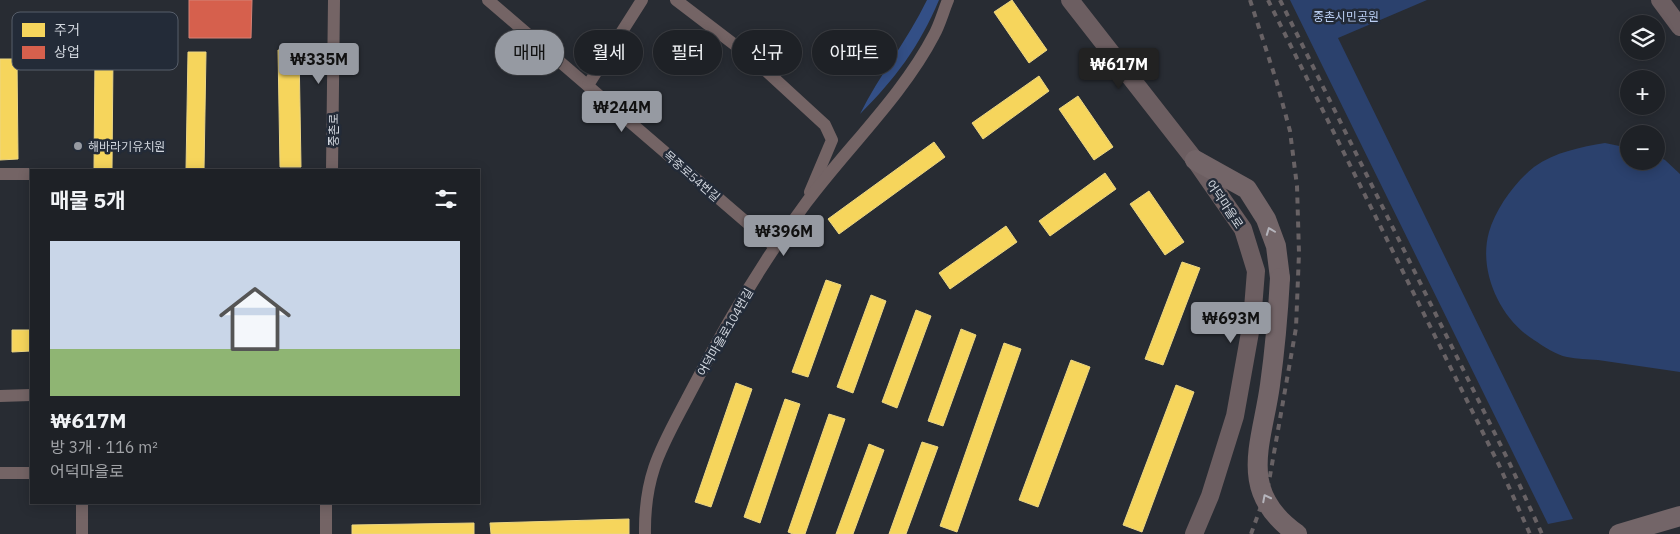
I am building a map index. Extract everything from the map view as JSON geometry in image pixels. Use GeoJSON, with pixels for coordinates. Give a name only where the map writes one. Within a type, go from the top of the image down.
{"type":"FeatureCollection","features":[{"type":"Feature","properties":{"kind":"main road","name":"어덕마을로"},"geometry":{"type":"LineString","coordinates":[[1070,0],[1195,160],[1243,229],[1256,271],[1252,321],[1235,416],[1210,496],[1194,534]]}},
{"type":"Feature","properties":{"kind":"main road"},"geometry":{"type":"LineString","coordinates":[[1660,0],[1680,28]]}},
{"type":"Feature","properties":{"kind":"main road"},"geometry":{"type":"LineString","coordinates":[[1195,160],[1247,189],[1266,219],[1276,246],[1280,278],[1277,339],[1269,392],[1258,442],[1257,469],[1262,489],[1270,506],[1281,521],[1297,534]]}},
{"type":"Feature","properties":{"kind":"main road"},"geometry":{"type":"LineString","coordinates":[[1619,534],[1680,516]]}},
{"type":"Feature","properties":{"kind":"street","name":"중촌로"},"geometry":{"type":"LineString","coordinates":[[332,169],[334,0]]}},
{"type":"Feature","properties":{"kind":"street","name":"목중로54번길"},"geometry":{"type":"LineString","coordinates":[[488,0],[774,246]]}},
{"type":"Feature","properties":{"kind":"street"},"geometry":{"type":"LineString","coordinates":[[588,85],[642,0]]}},
{"type":"Feature","properties":{"kind":"street"},"geometry":{"type":"LineString","coordinates":[[676,0],[752,58],[825,125],[832,140],[807,202]]}},
{"type":"Feature","properties":{"kind":"street","name":"어덕마을로104번길"},"geometry":{"type":"LineString","coordinates":[[645,534],[644,511],[648,481],[656,459],[696,381],[774,246],[914,68],[934,34],[948,0]]}},
{"type":"Feature","properties":{"kind":"street"},"geometry":{"type":"LineString","coordinates":[[0,174],[30,174]]}},
{"type":"Feature","properties":{"kind":"street"},"geometry":{"type":"LineString","coordinates":[[0,396],[30,396]]}},
{"type":"Feature","properties":{"kind":"street"},"geometry":{"type":"LineString","coordinates":[[0,473],[30,473]]}},
{"type":"Feature","properties":{"kind":"street"},"geometry":{"type":"LineString","coordinates":[[82,504],[82,534]]}},
{"type":"Feature","properties":{"kind":"street"},"geometry":{"type":"LineString","coordinates":[[326,504],[326,534]]}},
{"type":"Feature","properties":{"kind":"green space","name":"중촌시민공원"},"geometry":{"type":"Polygon","coordinates":[[[1290,0],[1427,0],[1338,38],[1573,519],[1548,524],[1290,0]]]}},
{"type":"Feature","properties":{"kind":"green space"},"geometry":{"type":"Polygon","coordinates":[[[1605,143],[1620,146],[1620,170],[1665,170],[1665,160],[1680,174],[1680,372],[1563,356],[1522,331],[1511,320],[1495,293],[1489,278],[1486,247],[1492,223],[1501,205],[1513,188],[1534,167],[1551,157],[1578,148],[1605,143]]]}},
{"type":"Feature","properties":{"kind":"shaded area"},"geometry":{"type":"Polygon","coordinates":[[[927,0],[939,0],[923,33],[897,74],[897,51],[927,0]]]}},
{"type":"Feature","properties":{"kind":"shaded area"},"geometry":{"type":"Polygon","coordinates":[[[882,75],[896,75],[860,114],[882,75]]]}},
{"type":"Feature","properties":{"kind":"building: 주거"},"geometry":{"type":"Polygon","coordinates":[[[1012,0],[1047,50],[1029,63],[994,12],[1012,0]]]}},
{"type":"Feature","properties":{"kind":"building: 주거"},"geometry":{"type":"Polygon","coordinates":[[[299,49],[301,167],[280,167],[278,50],[299,49]]]}},
{"type":"Feature","properties":{"kind":"building: 주거"},"geometry":{"type":"Polygon","coordinates":[[[188,52],[206,52],[204,169],[186,169],[188,52]]]}},
{"type":"Feature","properties":{"kind":"building: 주거"},"geometry":{"type":"Polygon","coordinates":[[[0,59],[12,59],[12,70],[17,70],[18,159],[0,160],[0,59]]]}},
{"type":"Feature","properties":{"kind":"building: 주거"},"geometry":{"type":"Polygon","coordinates":[[[95,70],[113,70],[112,169],[94,169],[95,70]]]}},
{"type":"Feature","properties":{"kind":"building: 주거"},"geometry":{"type":"Polygon","coordinates":[[[1039,76],[1049,91],[983,139],[972,123],[1039,76]]]}},
{"type":"Feature","properties":{"kind":"building: 주거"},"geometry":{"type":"Polygon","coordinates":[[[1078,96],[1113,147],[1094,160],[1059,109],[1078,96]]]}},
{"type":"Feature","properties":{"kind":"building: 주거"},"geometry":{"type":"Polygon","coordinates":[[[934,142],[945,157],[839,234],[828,219],[934,142]]]}},
{"type":"Feature","properties":{"kind":"building: 주거"},"geometry":{"type":"Polygon","coordinates":[[[1105,173],[1116,189],[1050,236],[1039,221],[1105,173]]]}},
{"type":"Feature","properties":{"kind":"building: 주거"},"geometry":{"type":"Polygon","coordinates":[[[1149,191],[1184,242],[1165,255],[1130,204],[1149,191]]]}},
{"type":"Feature","properties":{"kind":"building: 주거"},"geometry":{"type":"Polygon","coordinates":[[[1006,226],[1017,242],[950,289],[939,273],[1006,226]]]}},
{"type":"Feature","properties":{"kind":"building: 주거"},"geometry":{"type":"Polygon","coordinates":[[[1182,262],[1200,268],[1163,365],[1145,359],[1182,262]]]}},
{"type":"Feature","properties":{"kind":"building: 주거"},"geometry":{"type":"Polygon","coordinates":[[[826,280],[841,285],[808,377],[792,372],[826,280]]]}},
{"type":"Feature","properties":{"kind":"building: 주거"},"geometry":{"type":"Polygon","coordinates":[[[871,295],[886,301],[853,393],[837,387],[871,295]]]}},
{"type":"Feature","properties":{"kind":"building: 주거"},"geometry":{"type":"Polygon","coordinates":[[[916,310],[931,316],[897,408],[882,402],[916,310]]]}},
{"type":"Feature","properties":{"kind":"building: 주거"},"geometry":{"type":"Polygon","coordinates":[[[961,329],[976,335],[943,426],[928,421],[961,329]]]}},
{"type":"Feature","properties":{"kind":"building: 주거"},"geometry":{"type":"Polygon","coordinates":[[[12,330],[30,330],[30,351],[12,352],[12,330]]]}},
{"type":"Feature","properties":{"kind":"building: 주거"},"geometry":{"type":"Polygon","coordinates":[[[1004,343],[1021,349],[957,532],[940,526],[1004,343]]]}},
{"type":"Feature","properties":{"kind":"building: 주거"},"geometry":{"type":"Polygon","coordinates":[[[1071,360],[1090,367],[1038,507],[1019,500],[1071,360]]]}},
{"type":"Feature","properties":{"kind":"building: 주거"},"geometry":{"type":"Polygon","coordinates":[[[736,383],[752,389],[711,507],[695,502],[736,383]]]}},
{"type":"Feature","properties":{"kind":"building: 주거"},"geometry":{"type":"Polygon","coordinates":[[[1176,385],[1194,392],[1142,532],[1123,525],[1176,385]]]}},
{"type":"Feature","properties":{"kind":"building: 주거"},"geometry":{"type":"Polygon","coordinates":[[[785,399],[800,404],[760,523],[744,517],[785,399]]]}},
{"type":"Feature","properties":{"kind":"building: 주거"},"geometry":{"type":"Polygon","coordinates":[[[829,414],[845,419],[805,534],[793,534],[788,532],[829,414]]]}},
{"type":"Feature","properties":{"kind":"building: 주거"},"geometry":{"type":"Polygon","coordinates":[[[922,442],[938,447],[906,534],[889,534],[922,442]]]}},
{"type":"Feature","properties":{"kind":"building: 주거"},"geometry":{"type":"Polygon","coordinates":[[[869,444],[884,450],[853,534],[836,534],[869,444]]]}},
{"type":"Feature","properties":{"kind":"building: 주거"},"geometry":{"type":"Polygon","coordinates":[[[629,519],[629,534],[491,534],[490,523],[629,519]]]}},
{"type":"Feature","properties":{"kind":"building: 주거"},"geometry":{"type":"Polygon","coordinates":[[[474,523],[474,534],[352,534],[352,525],[474,523]]]}},
{"type":"Feature","properties":{"kind":"building: 상업"},"geometry":{"type":"Polygon","coordinates":[[[189,0],[252,0],[251,38],[189,38],[189,0]]]}},
{"type":"Feature","properties":{"kind":"railway"},"geometry":{"type":"LineString","coordinates":[[1250,0],[1277,83],[1290,131],[1297,186],[1299,253],[1296,328],[1268,487],[1251,534]]}},
{"type":"Feature","properties":{"kind":"railway"},"geometry":{"type":"LineString","coordinates":[[1268,0],[1499,465],[1530,534]]}},
{"type":"Feature","properties":{"kind":"railway"},"geometry":{"type":"LineString","coordinates":[[1280,0],[1509,462],[1542,534]]}},
{"type":"Feature","properties":{"kind":"place","name":"해바라기유치원"},"geometry":{"type":"Point","coordinates":[78,146]}}]}
